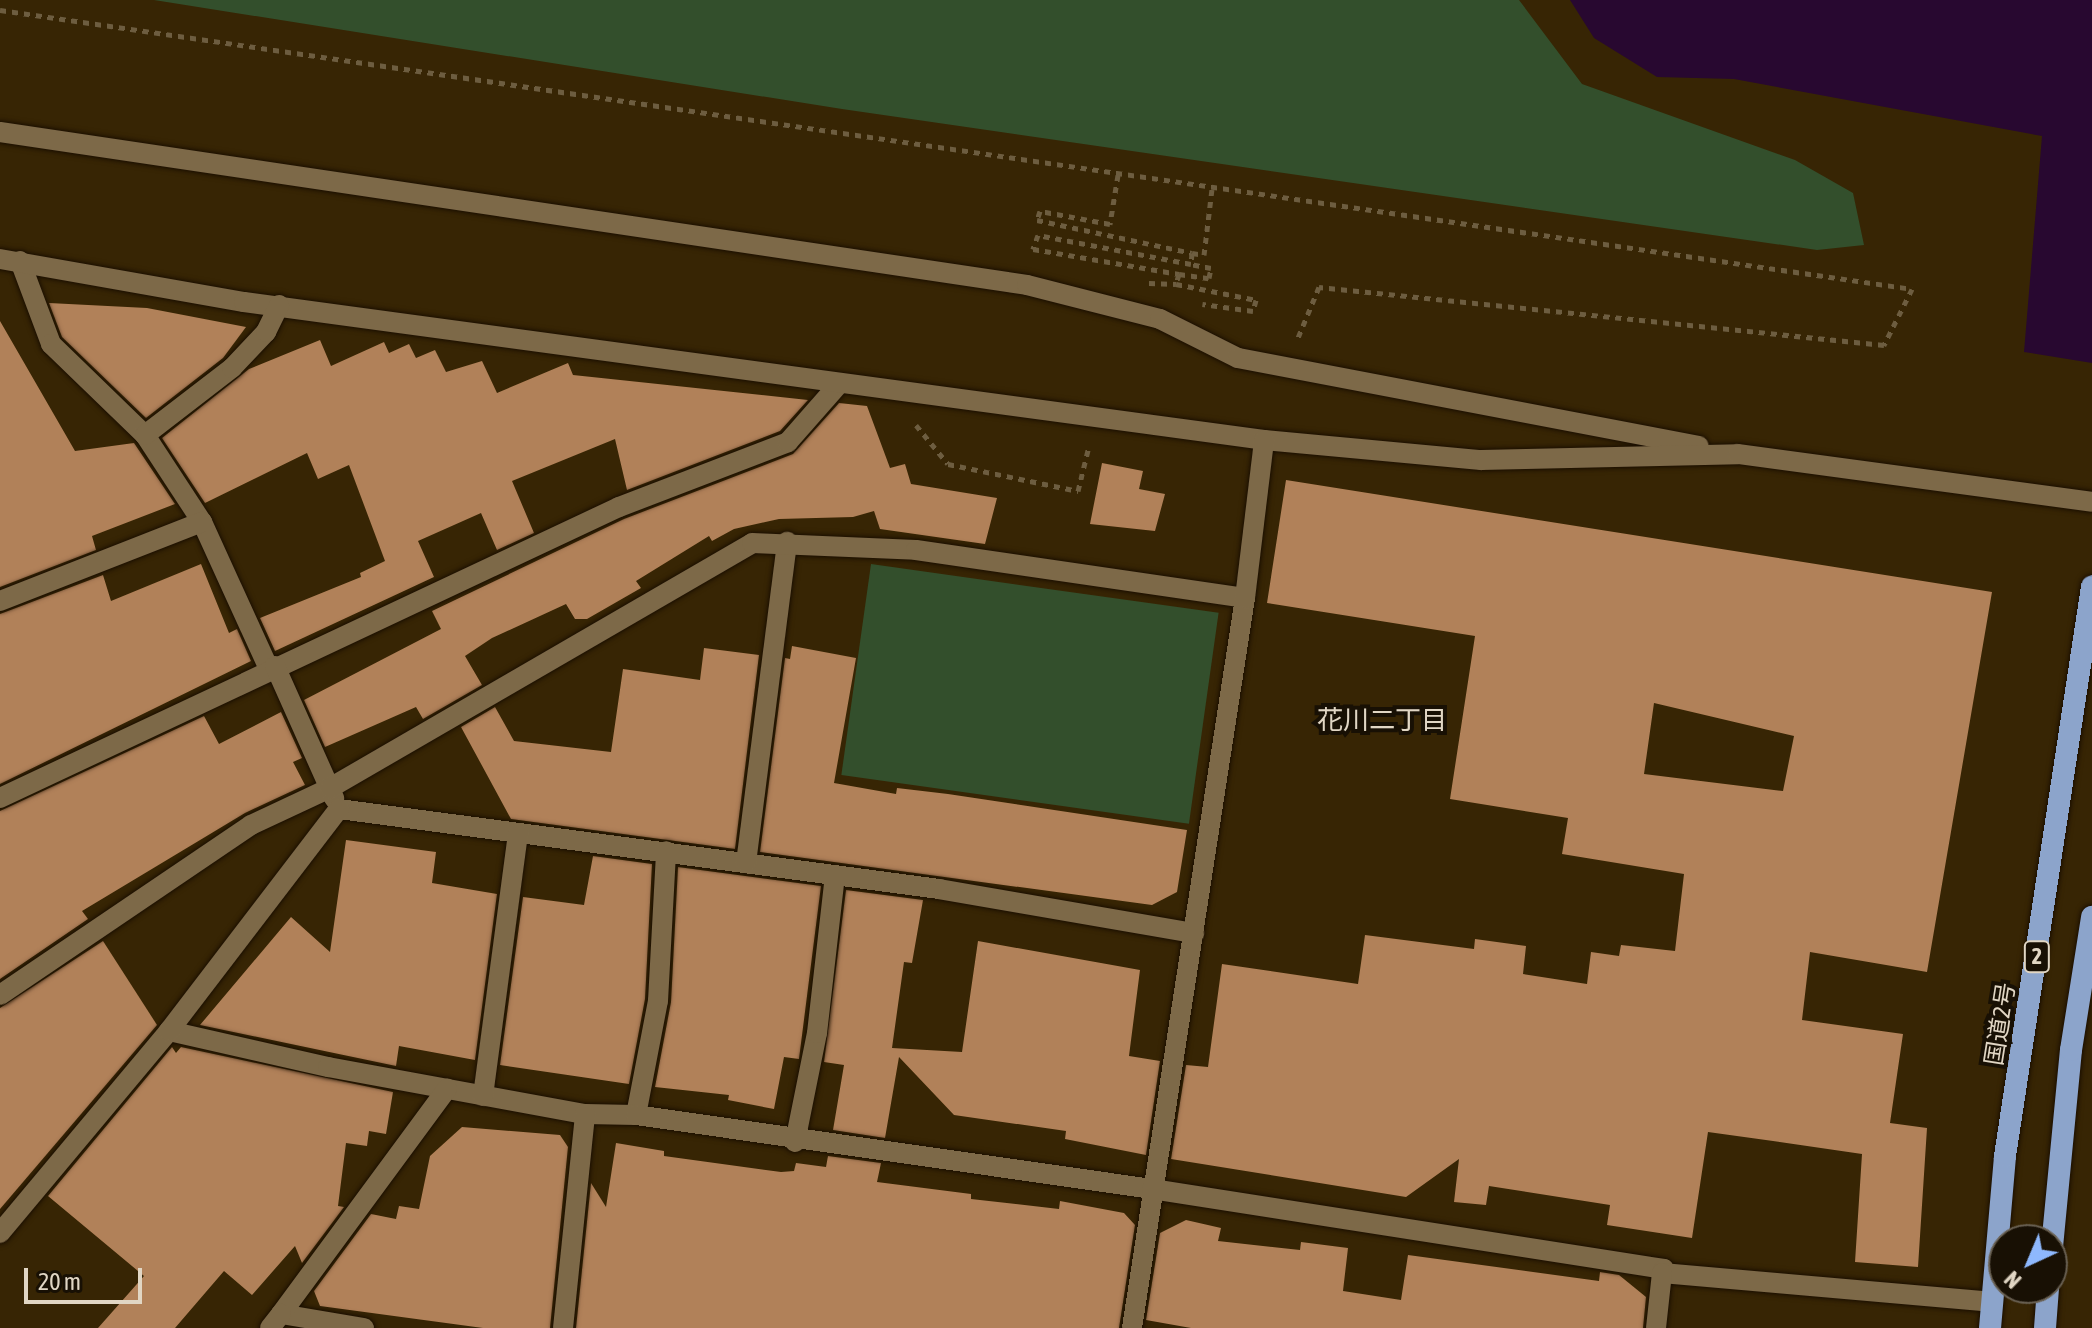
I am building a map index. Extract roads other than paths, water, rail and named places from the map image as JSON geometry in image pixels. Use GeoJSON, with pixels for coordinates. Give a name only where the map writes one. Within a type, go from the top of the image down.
{"type":"FeatureCollection","features":[{"type":"Feature","properties":{"kind":"highway","name":"国道2号"},"geometry":{"type":"LineString","coordinates":[[1998,1224],[2005,1156],[2092,587]]}},
{"type":"Feature","properties":{"kind":"highway","name":"2"},"geometry":{"type":"LineString","coordinates":[[2054,1224],[2071,1050],[2092,917]]}},
{"type":"Feature","properties":{"kind":"highway","name":"国道2号"},"geometry":{"type":"LineString","coordinates":[[1990,1328],[1991,1304]]}},
{"type":"Feature","properties":{"kind":"highway"},"geometry":{"type":"LineString","coordinates":[[2045,1328],[2047,1304]]}},
{"type":"Feature","properties":{"kind":"street"},"geometry":{"type":"LineString","coordinates":[[0,132],[1027,285],[1160,319],[1238,358],[1738,454],[2092,502]]}},
{"type":"Feature","properties":{"kind":"street"},"geometry":{"type":"LineString","coordinates":[[10,260],[279,305],[902,393],[1264,440],[1481,460],[1738,454]]}},
{"type":"Feature","properties":{"kind":"street"},"geometry":{"type":"LineString","coordinates":[[10,260],[51,344],[145,435],[202,522],[339,809]]}},
{"type":"Feature","properties":{"kind":"street"},"geometry":{"type":"LineString","coordinates":[[145,435],[232,368],[266,332],[279,305]]}},
{"type":"Feature","properties":{"kind":"street"},"geometry":{"type":"LineString","coordinates":[[0,798],[619,507],[788,442],[839,384]]}},
{"type":"Feature","properties":{"kind":"street"},"geometry":{"type":"LineString","coordinates":[[1132,1328],[1245,598],[1264,440]]}},
{"type":"Feature","properties":{"kind":"street"},"geometry":{"type":"LineString","coordinates":[[0,601],[202,522]]}},
{"type":"Feature","properties":{"kind":"street"},"geometry":{"type":"LineString","coordinates":[[0,995],[251,825],[330,788],[752,543],[787,542],[916,550],[1245,598]]}},
{"type":"Feature","properties":{"kind":"street"},"geometry":{"type":"LineString","coordinates":[[746,863],[787,542]]}},
{"type":"Feature","properties":{"kind":"street"},"geometry":{"type":"LineString","coordinates":[[339,809],[835,875],[1194,933]]}},
{"type":"Feature","properties":{"kind":"street"},"geometry":{"type":"LineString","coordinates":[[0,1233],[169,1031],[339,809]]}},
{"type":"Feature","properties":{"kind":"street"},"geometry":{"type":"LineString","coordinates":[[483,1096],[518,833]]}},
{"type":"Feature","properties":{"kind":"street"},"geometry":{"type":"LineString","coordinates":[[636,1115],[658,1001],[666,851]]}},
{"type":"Feature","properties":{"kind":"street"},"geometry":{"type":"LineString","coordinates":[[795,1142],[817,1033],[835,875]]}},
{"type":"Feature","properties":{"kind":"street"},"geometry":{"type":"LineString","coordinates":[[169,1031],[447,1089],[585,1114],[636,1115],[795,1142],[1152,1189],[1664,1269],[1656,1328]]}},
{"type":"Feature","properties":{"kind":"street"},"geometry":{"type":"LineString","coordinates":[[276,1321],[447,1089]]}},
{"type":"Feature","properties":{"kind":"street"},"geometry":{"type":"LineString","coordinates":[[563,1328],[585,1114]]}},
{"type":"Feature","properties":{"kind":"street"},"geometry":{"type":"LineString","coordinates":[[1662,1273],[1988,1302]]}},
{"type":"Feature","properties":{"kind":"street"},"geometry":{"type":"LineString","coordinates":[[276,1321],[364,1328]]}},
{"type":"Feature","properties":{"kind":"district","name":"花川二丁目"},"geometry":{"type":"Point","coordinates":[1382,721]}}]}
